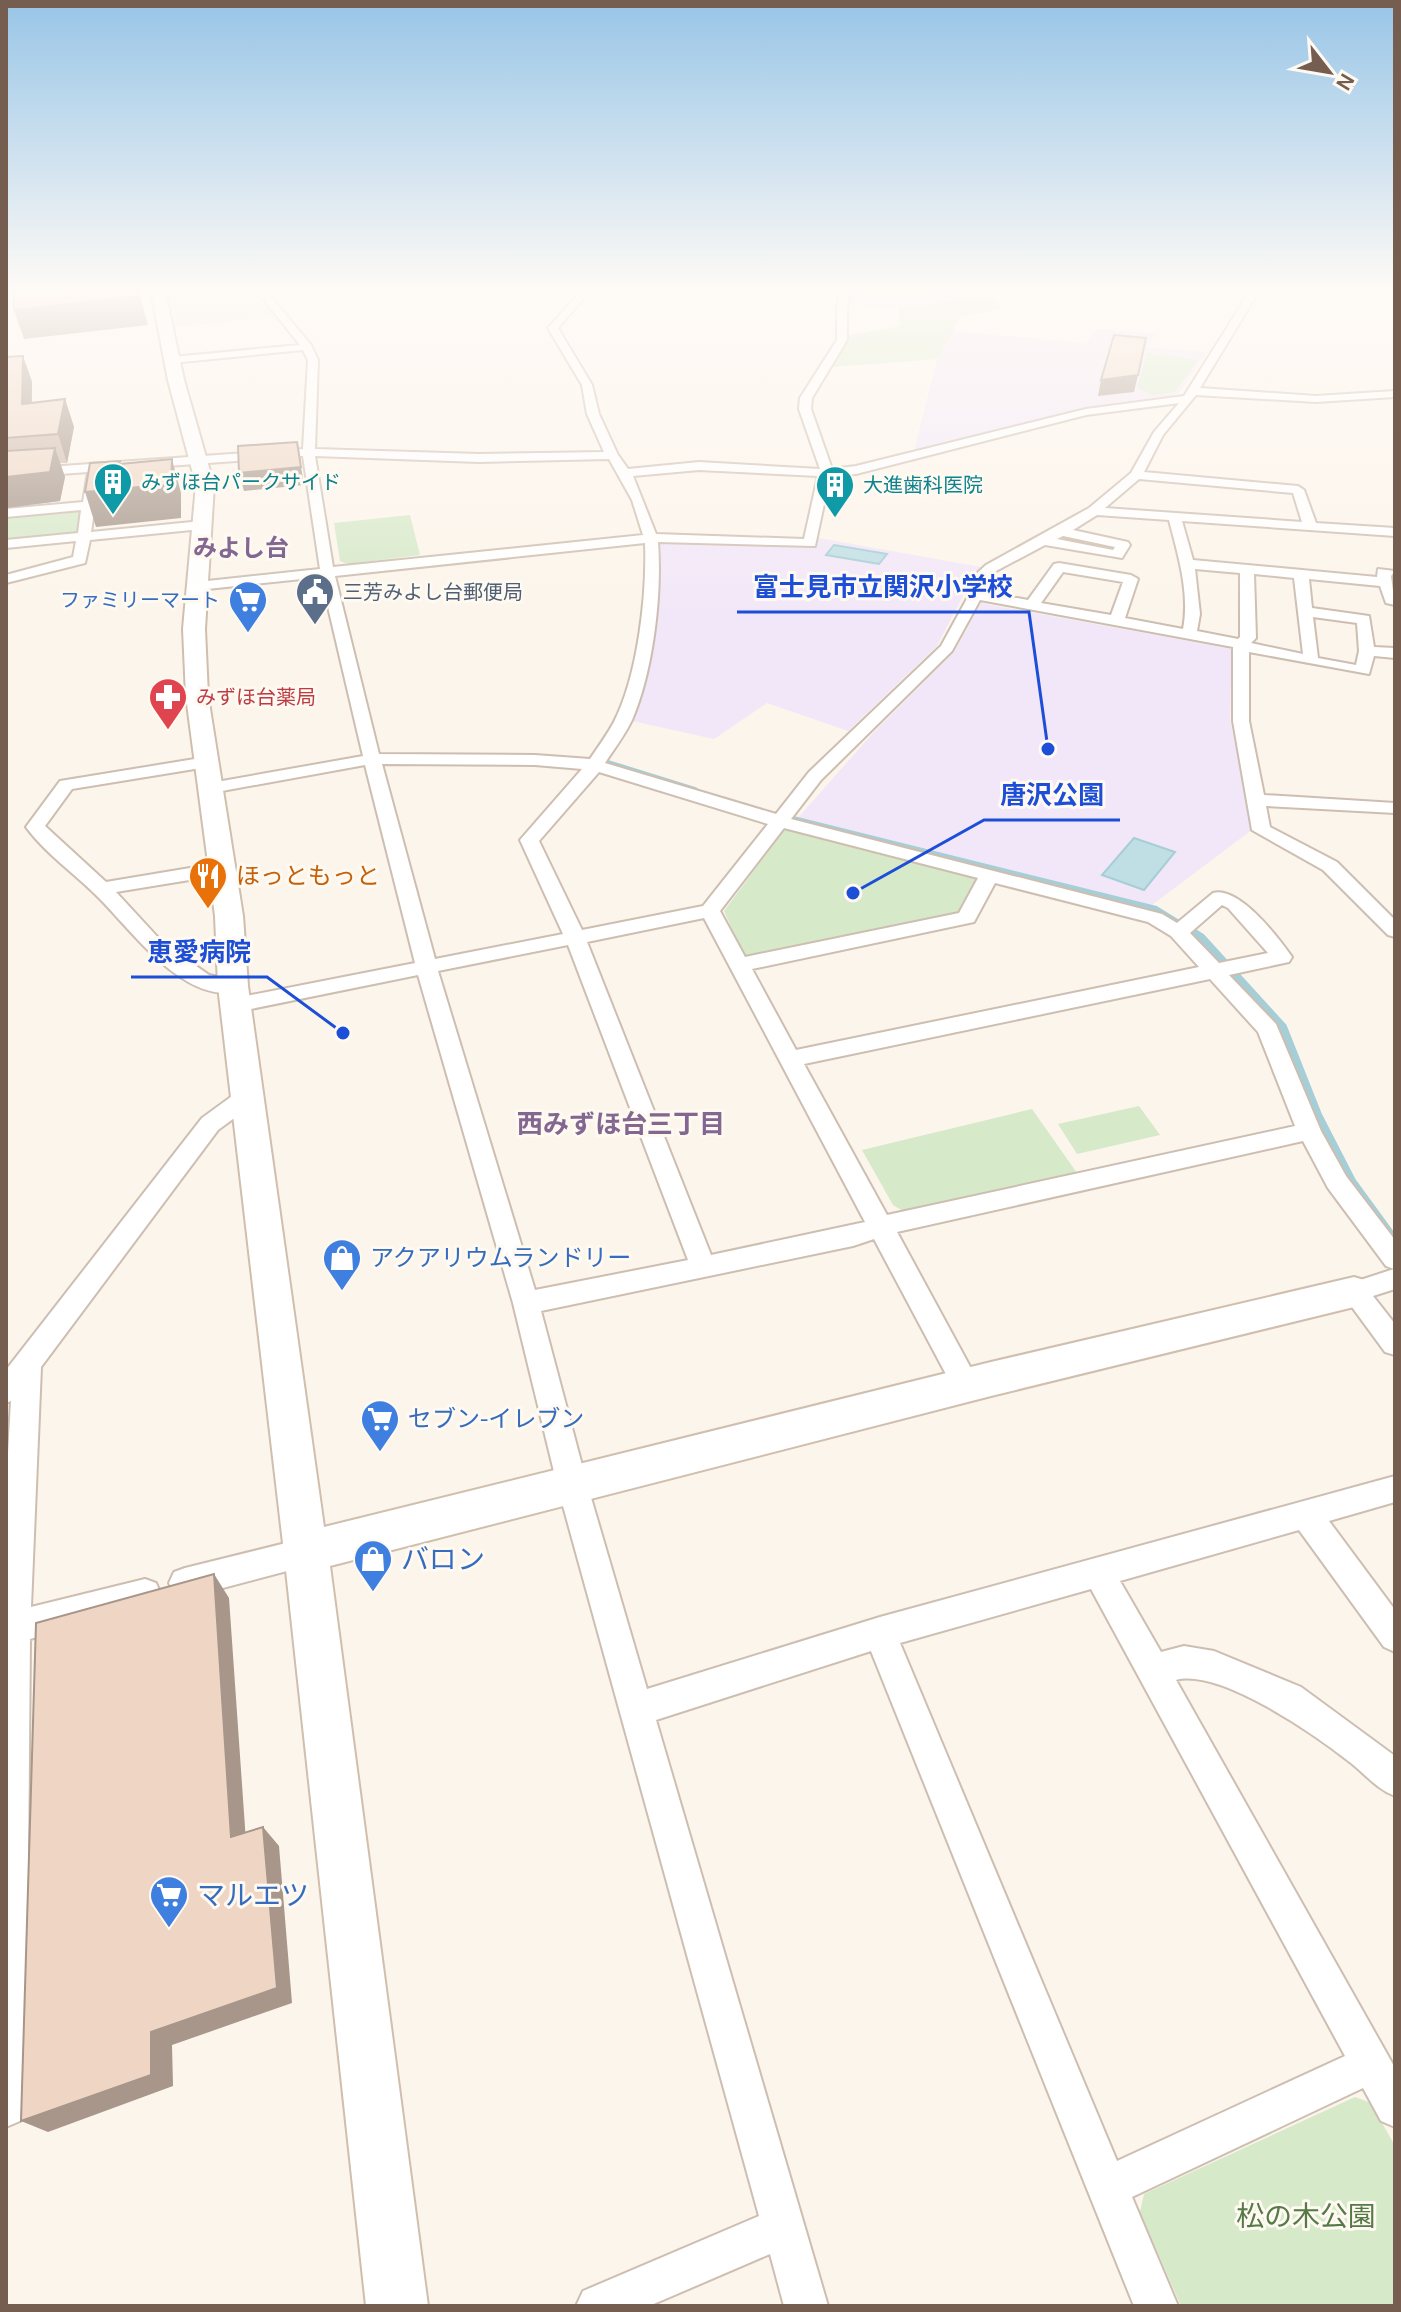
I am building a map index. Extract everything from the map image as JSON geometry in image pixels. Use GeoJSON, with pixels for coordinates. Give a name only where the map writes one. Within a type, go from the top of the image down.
{"type":"FeatureCollection","features":[{"type":"Feature","properties":{"kind":"street"},"geometry":{"type":"LineString","coordinates":[[183,399],[205,485],[194,629],[197,696],[229,916],[234,995],[306,1552],[397,2306]]}},
{"type":"Feature","properties":{"kind":"street"},"geometry":{"type":"LineString","coordinates":[[309,399],[309,452],[327,572],[372,759],[426,966],[526,1303],[572,1484],[806,2306]]}},
{"type":"Feature","properties":{"kind":"street"},"geometry":{"type":"LineString","coordinates":[[590,399],[593,414],[612,455],[625,473],[651,538],[653,570],[640,669],[623,721],[595,765],[529,840],[575,937],[703,1266]]}},
{"type":"Feature","properties":{"kind":"street"},"geometry":{"type":"LineString","coordinates":[[198,586],[651,538],[810,543],[825,473],[821,450],[805,409],[806,399]]}},
{"type":"Feature","properties":{"kind":"street"},"geometry":{"type":"LineString","coordinates":[[625,473],[699,466],[825,473],[884,465],[1086,412],[1165,399]]}},
{"type":"Feature","properties":{"kind":"street"},"geometry":{"type":"LineString","coordinates":[[1186,399],[1158,434],[1136,475],[1094,511],[991,568],[978,579],[976,595],[947,648],[864,725],[815,776],[782,822],[710,911],[426,966],[234,995],[203,981],[156,948],[102,889],[35,827],[66,785],[372,759],[535,760],[595,765],[782,822],[1155,918],[1183,928],[1225,970],[1268,1029],[1309,1131],[1337,1182],[1395,1259]]}},
{"type":"Feature","properties":{"kind":"street"},"geometry":{"type":"LineString","coordinates":[[6,474],[309,452],[479,458],[612,455]]}},
{"type":"Feature","properties":{"kind":"street"},"geometry":{"type":"LineString","coordinates":[[6,579],[80,560],[95,466]]}},
{"type":"Feature","properties":{"kind":"street"},"geometry":{"type":"LineString","coordinates":[[1136,475],[1296,484],[1311,527]]}},
{"type":"Feature","properties":{"kind":"street"},"geometry":{"type":"LineString","coordinates":[[6,513],[88,505]]}},
{"type":"Feature","properties":{"kind":"street"},"geometry":{"type":"LineString","coordinates":[[1094,511],[1395,532]]}},
{"type":"Feature","properties":{"kind":"street"},"geometry":{"type":"LineString","coordinates":[[1175,518],[1187,564],[1193,614],[1189,635]]}},
{"type":"Feature","properties":{"kind":"street"},"geometry":{"type":"LineString","coordinates":[[6,544],[202,525]]}},
{"type":"Feature","properties":{"kind":"street"},"geometry":{"type":"LineString","coordinates":[[1044,541],[1117,555],[1123,545],[1061,532]]}},
{"type":"Feature","properties":{"kind":"street"},"geometry":{"type":"LineString","coordinates":[[1187,564],[1391,577],[1391,600],[1395,601]]}},
{"type":"Feature","properties":{"kind":"street"},"geometry":{"type":"LineString","coordinates":[[1031,607],[1059,567],[1131,579],[1116,622]]}},
{"type":"Feature","properties":{"kind":"street"},"geometry":{"type":"LineString","coordinates":[[1247,569],[1248,638],[1242,645],[1241,721],[1261,830],[1330,866],[1395,931]]}},
{"type":"Feature","properties":{"kind":"street"},"geometry":{"type":"LineString","coordinates":[[1301,573],[1311,661]]}},
{"type":"Feature","properties":{"kind":"street"},"geometry":{"type":"LineString","coordinates":[[976,595],[1363,671],[1367,651],[1364,619],[1306,612]]}},
{"type":"Feature","properties":{"kind":"street"},"geometry":{"type":"LineString","coordinates":[[1367,651],[1395,653]]}},
{"type":"Feature","properties":{"kind":"street"},"geometry":{"type":"LineString","coordinates":[[1255,800],[1395,808]]}},
{"type":"Feature","properties":{"kind":"street"},"geometry":{"type":"LineString","coordinates":[[102,889],[220,869]]}},
{"type":"Feature","properties":{"kind":"street"},"geometry":{"type":"LineString","coordinates":[[740,965],[967,918],[989,875]]}},
{"type":"Feature","properties":{"kind":"street"},"geometry":{"type":"LineString","coordinates":[[790,1059],[1282,957],[1235,904],[1220,897],[1183,928]]}},
{"type":"Feature","properties":{"kind":"street"},"geometry":{"type":"LineString","coordinates":[[710,911],[966,1385]]}},
{"type":"Feature","properties":{"kind":"street"},"geometry":{"type":"LineString","coordinates":[[6,1391],[196,1141],[210,1124],[247,1097]]}},
{"type":"Feature","properties":{"kind":"street"},"geometry":{"type":"LineString","coordinates":[[526,1303],[853,1236],[882,1226],[1309,1131]]}},
{"type":"Feature","properties":{"kind":"street"},"geometry":{"type":"LineString","coordinates":[[10,1628],[966,1385],[1354,1292],[1395,1279]]}},
{"type":"Feature","properties":{"kind":"street"},"geometry":{"type":"LineString","coordinates":[[1354,1292],[1395,1344]]}},
{"type":"Feature","properties":{"kind":"street"},"geometry":{"type":"LineString","coordinates":[[6,2107],[10,1628],[27,1362]]}},
{"type":"Feature","properties":{"kind":"street"},"geometry":{"type":"LineString","coordinates":[[637,1709],[880,1633],[1395,1489]]}},
{"type":"Feature","properties":{"kind":"street"},"geometry":{"type":"LineString","coordinates":[[1305,1513],[1395,1636]]}},
{"type":"Feature","properties":{"kind":"street"},"geometry":{"type":"LineString","coordinates":[[1099,1573],[1395,2107]]}},
{"type":"Feature","properties":{"kind":"street"},"geometry":{"type":"LineString","coordinates":[[880,1633],[1156,2306]]}},
{"type":"Feature","properties":{"kind":"street"},"geometry":{"type":"LineString","coordinates":[[1153,1671],[1184,1662],[1214,1667],[1289,1699],[1365,1752],[1395,1779]]}},
{"type":"Feature","properties":{"kind":"street"},"geometry":{"type":"LineString","coordinates":[[1106,2188],[1371,2064]]}},
{"type":"Feature","properties":{"kind":"street"},"geometry":{"type":"LineString","coordinates":[[598,2306],[784,2227]]}},
{"type":"Feature","properties":{"kind":"shaded area"},"geometry":{"type":"Polygon","coordinates":[[[927,399],[1161,399],[1085,408],[914,452],[927,399]]]}},
{"type":"Feature","properties":{"kind":"shaded area"},"geometry":{"type":"Polygon","coordinates":[[[819,538],[981,567],[970,578],[937,646],[848,731],[767,703],[714,739],[632,721],[653,652],[659,543],[666,540],[816,547],[819,538]]]}},
{"type":"Feature","properties":{"kind":"shaded area"},"geometry":{"type":"Polygon","coordinates":[[[981,603],[1232,649],[1230,719],[1253,829],[1152,905],[800,824],[796,820],[874,732],[955,651],[981,603]]]}},
{"type":"Feature","properties":{"kind":"green space"},"geometry":{"type":"Polygon","coordinates":[[[81,511],[77,532],[6,542],[6,516],[81,511]]]}},
{"type":"Feature","properties":{"kind":"green space"},"geometry":{"type":"Polygon","coordinates":[[[410,515],[420,555],[348,564],[340,561],[334,523],[410,515]]]}},
{"type":"Feature","properties":{"kind":"green space"},"geometry":{"type":"Polygon","coordinates":[[[793,829],[979,876],[957,914],[753,957],[743,954],[724,911],[784,830],[793,829]]]}},
{"type":"Feature","properties":{"kind":"green space"},"geometry":{"type":"Polygon","coordinates":[[[1139,1106],[1160,1135],[1077,1154],[1058,1124],[1139,1106]]]}},
{"type":"Feature","properties":{"kind":"green space"},"geometry":{"type":"Polygon","coordinates":[[[1032,1109],[1077,1173],[903,1211],[893,1205],[862,1150],[1032,1109]]]}},
{"type":"Feature","properties":{"kind":"green space","name":"松の木公園"},"geometry":{"type":"Polygon","coordinates":[[[1355,2097],[1371,2103],[1395,2146],[1395,2306],[1181,2306],[1140,2212],[1144,2194],[1355,2097]]]}},
{"type":"Feature","properties":{"kind":"water"},"geometry":{"type":"Polygon","coordinates":[[[834,545],[887,554],[879,564],[826,555],[834,545]]]}},
{"type":"Feature","properties":{"kind":"water"},"geometry":{"type":"Polygon","coordinates":[[[1134,838],[1175,852],[1144,890],[1102,875],[1134,838]]]}},
{"type":"Feature","properties":{"kind":"building"},"geometry":{"type":"Polygon","coordinates":[[[6,399],[22,399],[22,404],[65,399],[58,434],[6,438],[6,399]]]}},
{"type":"Feature","properties":{"kind":"building"},"geometry":{"type":"Polygon","coordinates":[[[297,442],[301,467],[239,473],[238,446],[297,442]]]}},
{"type":"Feature","properties":{"kind":"building"},"geometry":{"type":"Polygon","coordinates":[[[55,448],[50,472],[6,477],[6,451],[55,448]]]}},
{"type":"Feature","properties":{"kind":"building"},"geometry":{"type":"Polygon","coordinates":[[[172,459],[171,484],[85,492],[90,463],[120,461],[119,464],[172,459]]]}},
{"type":"Feature","properties":{"kind":"building","name":"マルエツ"},"geometry":{"type":"Polygon","coordinates":[[[214,1574],[231,1837],[263,1827],[277,1988],[151,2032],[151,2075],[21,2121],[36,1623],[214,1574]]]}},
{"type":"Feature","properties":{"kind":"waterway"},"geometry":{"type":"LineString","coordinates":[[608,763],[695,790]]}},
{"type":"Feature","properties":{"kind":"waterway"},"geometry":{"type":"LineString","coordinates":[[781,816],[1156,909],[1190,930]]}},
{"type":"Feature","properties":{"kind":"waterway"},"geometry":{"type":"LineString","coordinates":[[1187,928],[1201,937],[1283,1027],[1318,1115],[1352,1181],[1395,1240]]}},
{"type":"Feature","properties":{"kind":"place","name":"みずほ台パークサイド"},"geometry":{"type":"Point","coordinates":[113,516]}},
{"type":"Feature","properties":{"kind":"place","name":"大進歯科医院"},"geometry":{"type":"Point","coordinates":[835,519]}},
{"type":"Feature","properties":{"kind":"place","name":"三芳みよし台郵便局"},"geometry":{"type":"Point","coordinates":[315,626]}},
{"type":"Feature","properties":{"kind":"place","name":"ファミリーマート"},"geometry":{"type":"Point","coordinates":[248,634]}},
{"type":"Feature","properties":{"kind":"place","name":"みずほ台薬局"},"geometry":{"type":"Point","coordinates":[168,731]}},
{"type":"Feature","properties":{"kind":"place","name":"富士見市立関沢小学校"},"geometry":{"type":"Point","coordinates":[1048,749]}},
{"type":"Feature","properties":{"kind":"place","name":"唐沢公園"},"geometry":{"type":"Point","coordinates":[853,893]}},
{"type":"Feature","properties":{"kind":"place","name":"ほっともっと"},"geometry":{"type":"Point","coordinates":[208,910]}},
{"type":"Feature","properties":{"kind":"place","name":"恵愛病院"},"geometry":{"type":"Point","coordinates":[343,1033]}},
{"type":"Feature","properties":{"kind":"place","name":"アクアリウムランドリー"},"geometry":{"type":"Point","coordinates":[342,1292]}},
{"type":"Feature","properties":{"kind":"place","name":"セブン-イレブン"},"geometry":{"type":"Point","coordinates":[380,1453]}},
{"type":"Feature","properties":{"kind":"place","name":"バロン"},"geometry":{"type":"Point","coordinates":[373,1593]}},
{"type":"Feature","properties":{"kind":"place","name":"マルエツ"},"geometry":{"type":"Point","coordinates":[169,1929]}},
{"type":"Feature","properties":{"kind":"district","name":"みよし台"},"geometry":{"type":"Point","coordinates":[241,548]}},
{"type":"Feature","properties":{"kind":"district","name":"西みずほ台三丁目"},"geometry":{"type":"Point","coordinates":[621,1124]}}]}
